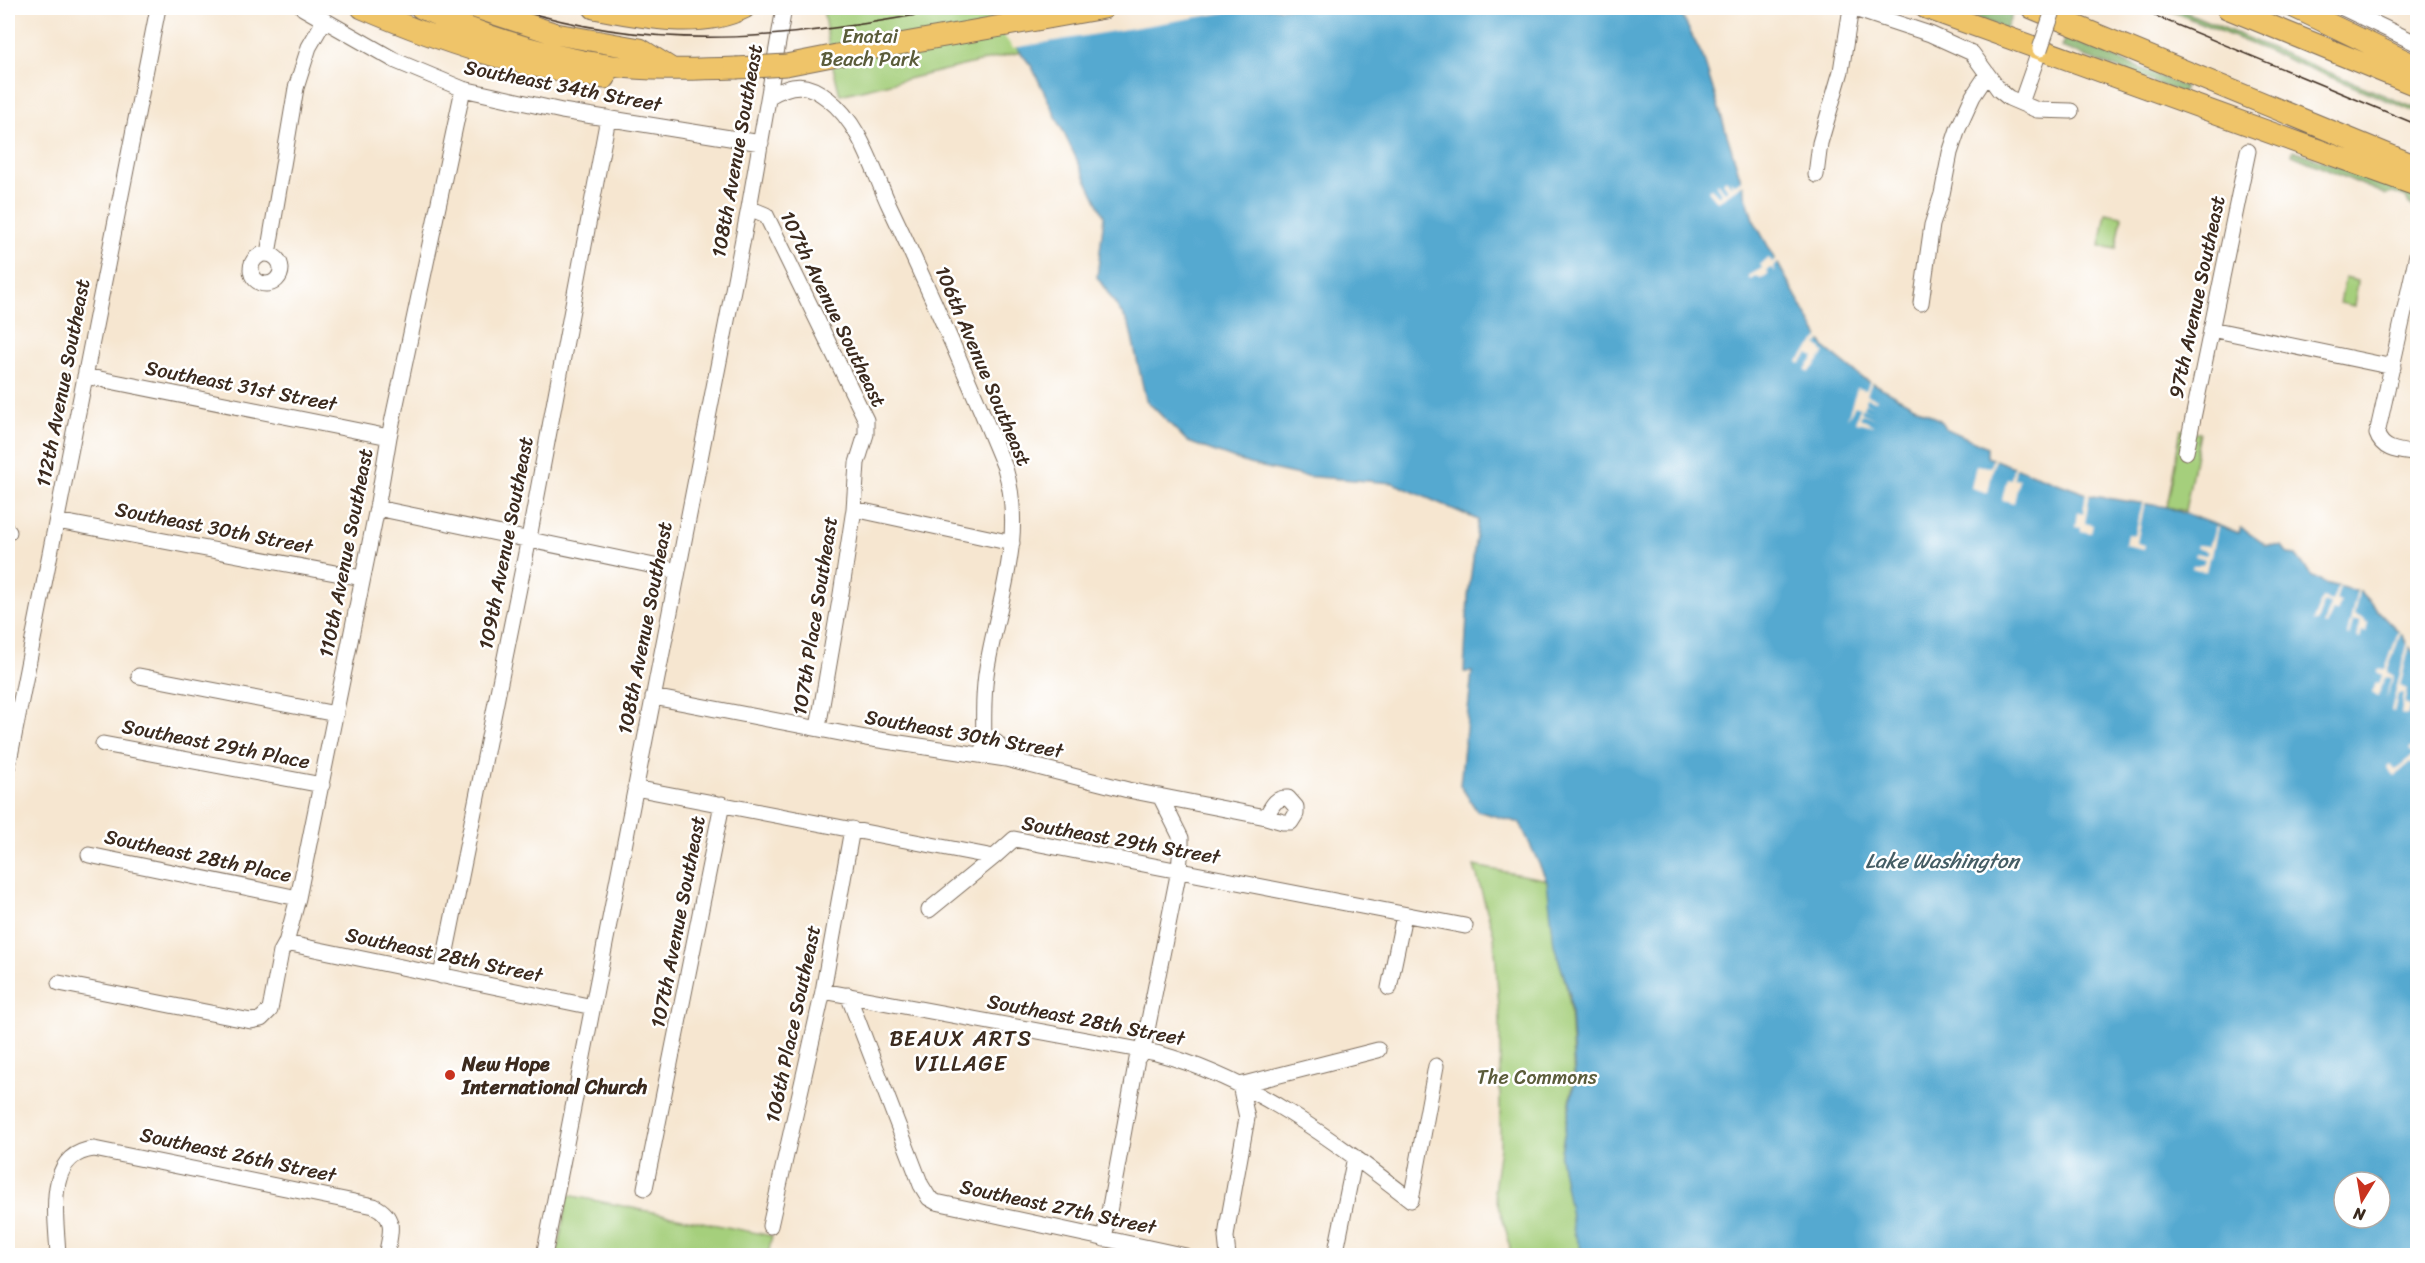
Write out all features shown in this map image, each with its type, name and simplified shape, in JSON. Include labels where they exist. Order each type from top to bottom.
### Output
[{"type":"highway","points":[[362,8],[488,56],[559,72],[611,79],[673,69]]},
{"type":"highway","points":[[421,8],[489,34],[570,58],[613,66],[673,69],[786,64],[1104,8]]},
{"type":"highway","points":[[477,8],[556,34],[640,50],[673,69]]},
{"type":"highway","points":[[594,8],[684,19],[700,19],[739,10]]},
{"type":"highway","points":[[1926,8],[2418,186]]},
{"type":"highway","points":[[2032,8],[2418,167]]},
{"type":"highway","points":[[2227,8],[2418,86]]},
{"type":"highway","points":[[2296,8],[2418,67]]},
{"type":"street","name":"112th Avenue Southeast","points":[[8,766],[158,8]]},
{"type":"street","name":"Southeast 34th Street","points":[[303,8],[396,61],[463,89],[562,111],[760,143]]},
{"type":"street","name":"108th Avenue Southeast","points":[[544,1256],[770,96],[784,8]]},
{"type":"street","points":[[1816,175],[1820,143],[1841,71],[1851,8],[1930,34],[1972,53],[1999,90],[2009,98],[2037,110],[2071,111]]},
{"type":"street","points":[[2021,103],[2054,8]]},
{"type":"street","points":[[2343,8],[2418,44]]},
{"type":"street","points":[[268,254],[296,88],[309,47],[324,21]]},
{"type":"street","points":[[1921,303],[1932,225],[1942,194],[1950,153],[1973,96],[1987,75]]},
{"type":"street","name":"106th Avenue Southeast","points":[[770,96],[785,87],[801,86],[815,91],[840,109],[856,132],[1005,468],[1014,510],[1012,543],[983,696],[984,756]]},
{"type":"street","name":"110th Avenue Southeast","points":[[59,983],[251,1021],[261,1019],[270,1010],[281,951],[286,943],[298,898],[322,785],[389,437],[463,89]]},
{"type":"street","name":"109th Avenue Southeast","points":[[441,976],[529,538],[608,118]]},
{"type":"street","name":"97th Avenue Southeast","points":[[2186,452],[2248,151]]},
{"type":"street","name":"107th Avenue Southeast","points":[[748,208],[766,215],[866,420],[866,434],[857,463],[854,509]]},
{"type":"street","points":[[2416,259],[2378,434],[2380,442],[2388,448],[2418,454]]},
{"type":"street","points":[[2211,329],[2393,367]]},
{"type":"street","name":"Southeast 31st Street","points":[[85,376],[389,437]]},
{"type":"street","points":[[377,508],[678,571]]},
{"type":"street","points":[[854,509],[1012,543]]},
{"type":"street","name":"107th Place Southeast","points":[[818,728],[854,509]]},
{"type":"street","name":"Southeast 30th Street","points":[[57,520],[362,578]]},
{"type":"street","points":[[139,676],[336,714]]},
{"type":"street","name":"Southeast 30th Street","points":[[653,697],[818,728],[1006,759],[1160,796],[1266,817]]},
{"type":"street","points":[[984,734],[997,743],[1006,759]]},
{"type":"street","name":"Southeast 29th Place","points":[[103,744],[322,785]]},
{"type":"street","points":[[635,788],[994,857]]},
{"type":"street","points":[[1104,1239],[1137,1059],[1143,1050],[1179,870],[1180,837],[1160,796]]},
{"type":"street","name":"107th Avenue Southeast","points":[[645,1188],[722,804]]},
{"type":"street","name":"106th Place Southeast","points":[[770,1226],[824,991],[852,829]]},
{"type":"street","name":"Southeast 29th Street","points":[[994,857],[1014,839],[1465,926]]},
{"type":"street","name":"Southeast 28th Place","points":[[89,855],[298,898]]},
{"type":"street","points":[[929,910],[994,857]]},
{"type":"street","points":[[1389,988],[1404,915]]},
{"type":"street","name":"Southeast 28th Street","points":[[286,943],[593,1007]]},
{"type":"street","name":"Southeast 28th Street","points":[[824,991],[1143,1050],[1198,1064],[1271,1102],[1355,1157],[1411,1200],[1436,1066]]},
{"type":"street","name":"Southeast 27th Street","points":[[848,995],[924,1192],[936,1202],[1186,1256]]},
{"type":"street","points":[[1228,1256],[1228,1223],[1247,1118],[1246,1103],[1240,1085],[1378,1050]]},
{"type":"street","name":"Southeast 26th Street","points":[[58,1256],[56,1198],[58,1177],[68,1161],[77,1153],[85,1149],[105,1149],[374,1206],[388,1215],[391,1230],[386,1256]]},
{"type":"street","points":[[1335,1256],[1355,1157]]},
{"type":"green space","name":"Enatai Beach Park","points":[[823,8],[986,8],[1021,52],[840,95],[830,55]]},
{"type":"green space","points":[[1949,8],[1992,8],[2012,15],[2006,29]]},
{"type":"green space","points":[[2164,8],[2176,8],[2417,109],[2417,113]]},
{"type":"green space","points":[[2260,8],[2286,8],[2351,46]]},
{"type":"green space","points":[[2065,37],[2185,87],[2182,93],[2061,47]]},
{"type":"green space","points":[[2293,150],[2417,195],[2417,209],[2409,205],[2406,198],[2393,193],[2386,195],[2292,155]]},
{"type":"green space","points":[[2106,213],[2122,216],[2116,249],[2100,246]]},
{"type":"green space","points":[[2345,278],[2358,281],[2354,306],[2340,303]]},
{"type":"green space","points":[[2181,429],[2200,433],[2185,511],[2167,507]]},
{"type":"green space","name":"The Commons","points":[[1474,866],[1548,880],[1555,946],[1569,995],[1574,1079],[1560,1157],[1584,1255],[1511,1255],[1494,1191],[1500,1147],[1500,1021],[1494,935]]},
{"type":"green space","points":[[568,1195],[772,1236],[768,1255],[557,1255]]},
{"type":"water","name":"Lake Washington","points":[[986,8],[1676,8],[1703,57],[1753,219],[1825,348],[1861,377],[1940,420],[1945,428],[1987,447],[1987,457],[2092,496],[2167,507],[2239,533],[2241,528],[2266,545],[2282,546],[2288,554],[2296,555],[2311,575],[2325,583],[2360,592],[2401,634],[2417,658],[2417,1255],[1584,1255],[1574,1233],[1560,1157],[1575,1079],[1570,995],[1554,945],[1547,881],[1520,823],[1477,811],[1460,785],[1472,672],[1464,672],[1468,597],[1478,520],[1393,483],[1303,476],[1249,464],[1188,442],[1146,400],[1129,324],[1097,277],[1104,216],[1032,67]]},
{"type":"pier","points":[[1253,8],[1013,48],[984,9]]},
{"type":"pier","points":[[1726,179],[1732,187],[1730,179],[1734,185],[1743,179],[1745,183],[1717,202],[1708,190],[1711,188],[1719,196],[1721,193],[1716,185],[1717,183],[1725,192],[1728,189],[1723,182]]},
{"type":"pier","points":[[1769,258],[1772,262],[1778,258],[1780,262],[1773,267],[1776,273],[1771,268],[1767,270],[1769,274],[1760,279],[1757,276],[1750,280],[1748,276],[1762,268],[1760,264]]},
{"type":"pier","points":[[1821,335],[1823,337],[1817,345],[1825,353],[1809,373],[1805,370],[1814,357],[1808,354],[1800,364],[1797,362]]},
{"type":"pier","points":[[1870,381],[1872,382],[1867,395],[1877,399],[1876,401],[1866,398],[1865,402],[1874,407],[1865,403],[1863,407],[1872,412],[1863,408],[1861,412],[1876,419],[1862,414],[1860,418],[1875,426],[1855,422],[1860,408],[1855,406],[1847,419],[1857,388],[1866,390]]},
{"type":"pier","points":[[1993,458],[1995,459],[1988,493],[1971,488],[1976,465],[1990,467]]},
{"type":"pier","points":[[2014,463],[2016,464],[2014,479],[2019,480],[2014,503],[2002,500],[2007,478],[2011,479]]},
{"type":"pier","points":[[2086,492],[2090,493],[2085,523],[2093,525],[2091,533],[2075,527],[2077,512],[2083,513]]},
{"type":"pier","points":[[2143,500],[2145,501],[2137,543],[2145,545],[2144,549],[2125,545],[2127,534],[2135,535]]},
{"type":"pier","points":[[2216,526],[2218,526],[2212,556],[2209,558],[2206,572],[2192,568],[2193,565],[2203,565],[2205,559],[2195,556],[2195,553],[2206,555],[2208,552],[2196,548],[2197,545],[2209,546]]},
{"type":"pier","points":[[2338,586],[2340,587],[2336,600],[2341,602],[2337,612],[2333,610],[2327,626],[2324,625],[2331,605],[2324,602],[2317,622],[2313,621],[2322,598],[2332,601]]},
{"type":"pier","points":[[2357,590],[2359,591],[2354,615],[2368,622],[2366,632],[2362,631],[2360,639],[2357,638],[2360,621],[2353,621],[2349,636],[2347,635]]},
{"type":"pier","points":[[2399,630],[2401,633],[2387,672],[2394,676],[2385,700],[2391,678],[2385,677],[2378,697],[2372,693],[2382,676],[2377,673],[2379,669],[2385,670]]},
{"type":"pier","points":[[2408,641],[2410,644],[2400,686],[2408,689],[2405,704],[2410,706],[2407,716],[2401,714],[2404,694],[2398,694],[2394,712],[2391,711]]},
{"type":"pier","points":[[2417,739],[2417,767],[2411,762],[2395,776],[2387,767],[2390,765],[2396,769],[2413,755],[2409,750],[2416,744],[2414,741]]},
{"type":"tram line","points":[[514,8],[571,23],[627,33],[681,37],[735,37],[789,33],[843,27],[956,8]]},
{"type":"tram line","points":[[2136,8],[2418,125]]},
{"type":"place","name":"New Hope International Church","points":[[450,1075]]},
{"type":"district","name":"BEAUX ARTS VILLAGE","points":[[961,1050]]}]
